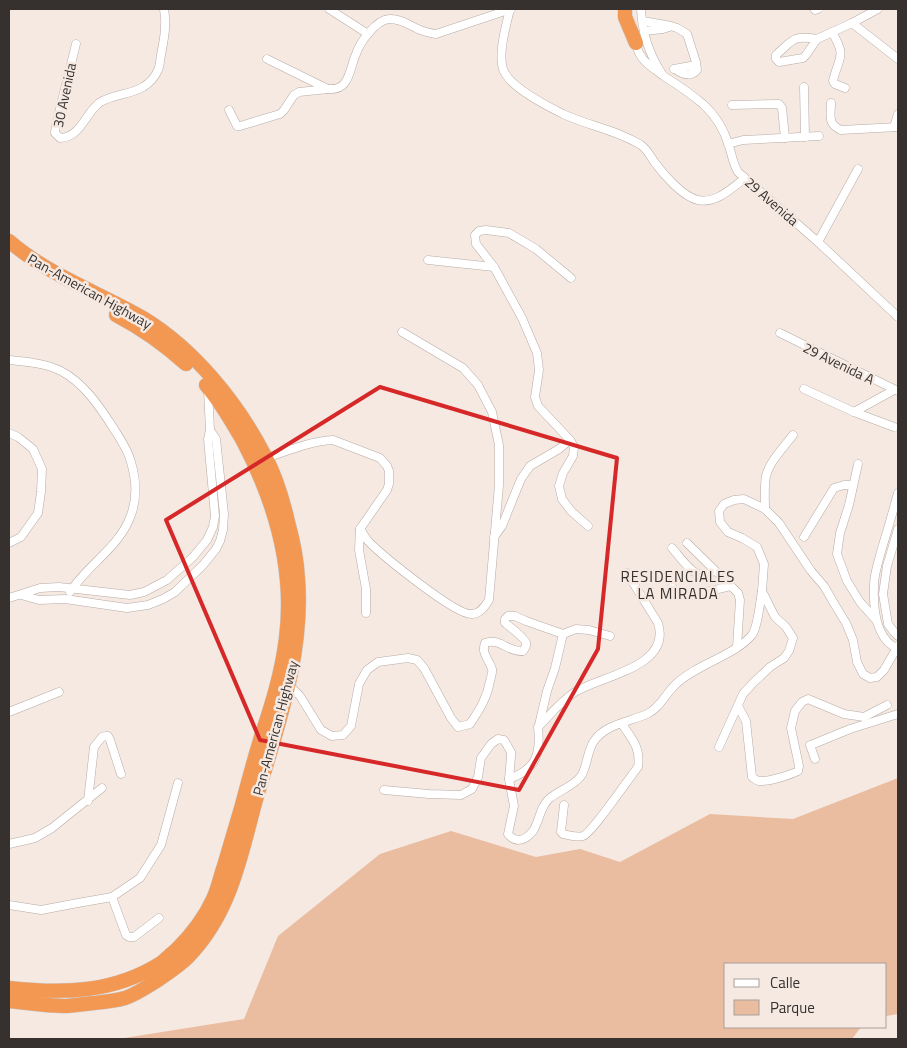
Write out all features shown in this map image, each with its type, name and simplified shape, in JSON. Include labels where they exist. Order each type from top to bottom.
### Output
[{"type":"highway","points":[[625,9],[625,17],[636,43]]},
{"type":"highway","points":[[632,9],[636,43]]},
{"type":"highway","name":"Pan-American Highway","points":[[9,242],[26,256],[56,274],[142,318],[165,333],[198,363],[217,384],[243,420],[266,458],[283,501],[297,566],[299,594],[295,656],[289,685],[238,867],[226,902],[213,926],[187,958],[166,975],[127,997],[68,1006],[9,1001]]},
{"type":"highway","name":"Pan-American Highway","points":[[9,254],[26,266],[135,325],[176,355],[208,388],[235,427],[260,475],[276,518],[285,558],[288,585],[286,638],[278,685],[214,897],[201,921],[184,942],[162,962],[137,976],[113,984],[83,990],[25,990],[9,988]]},
{"type":"highway","points":[[235,427],[245,438],[256,457],[266,458]]},
{"type":"street","name":"30 Avenida","points":[[76,44],[56,125],[55,133],[60,138],[66,138],[81,127],[100,102],[142,88],[152,80],[158,69],[166,30],[164,9]]},
{"type":"street","points":[[330,9],[368,34]]},
{"type":"street","points":[[229,110],[237,126],[240,126],[280,114],[294,95],[299,92],[338,88],[348,78],[358,48],[377,23],[382,20],[391,18],[428,33],[436,34],[511,9]]},
{"type":"street","points":[[511,9],[505,30],[501,59],[504,71],[512,82],[524,92],[564,114],[612,131],[641,145],[680,190],[697,200],[718,198],[744,178]]},
{"type":"street","name":"29 Avenida","points":[[641,9],[647,44],[664,75]]},
{"type":"street","points":[[817,40],[804,37],[795,38],[776,55],[776,59],[779,62],[803,58],[817,40],[878,9]]},
{"type":"street","points":[[642,21],[671,26],[687,34],[696,70],[688,75],[675,69],[664,75]]},
{"type":"street","points":[[852,23],[898,59]]},
{"type":"street","points":[[644,30],[663,29],[671,26]]},
{"type":"street","points":[[832,32],[842,53],[833,81],[835,84],[845,88]]},
{"type":"street","name":"29 Avenida","points":[[636,43],[640,55],[652,68],[664,75],[711,112],[722,126],[735,167],[744,178],[818,242],[898,317]]},
{"type":"street","points":[[267,59],[328,89]]},
{"type":"street","points":[[804,87],[805,137]]},
{"type":"street","points":[[832,103],[830,121],[834,127],[840,130],[896,127],[898,114]]},
{"type":"street","points":[[732,105],[779,104],[782,108],[784,138]]},
{"type":"street","points":[[728,144],[743,140],[819,136]]},
{"type":"street","points":[[818,242],[858,169]]},
{"type":"street","points":[[571,278],[536,249],[509,233],[486,230],[479,231],[475,235],[476,244],[494,267],[522,318],[537,353],[539,370],[535,397],[538,406],[570,440],[574,447],[573,456],[563,473],[559,486],[562,499],[571,511],[588,526]]},
{"type":"street","points":[[428,260],[494,267]]},
{"type":"street","points":[[360,529],[367,540],[446,603],[463,612],[472,614],[482,610],[489,600],[499,485],[499,446],[492,412],[478,385],[463,368],[402,332]]},
{"type":"street","name":"29 Avenida A","points":[[780,333],[896,390]]},
{"type":"street","points":[[9,360],[37,363],[61,371],[70,377],[93,399],[102,411],[124,445],[131,462],[135,490],[131,514],[126,526],[119,539],[78,580],[65,599]]},
{"type":"street","points":[[21,595],[39,600],[65,599],[127,608],[148,605],[176,592],[203,565],[216,549],[220,540],[224,514],[218,503],[208,439],[210,430],[208,388]]},
{"type":"street","points":[[804,389],[854,412],[894,427]]},
{"type":"street","points":[[854,412],[896,390]]},
{"type":"street","points":[[9,433],[18,437],[33,449],[42,469],[38,513],[21,537],[9,544]]},
{"type":"street","points":[[765,509],[767,474],[775,459],[793,435]]},
{"type":"street","points":[[266,458],[304,445],[333,440],[380,458],[388,466],[390,471],[387,490],[360,529],[359,550],[366,589],[366,613]]},
{"type":"street","points":[[494,537],[502,526],[521,479],[530,466],[559,449],[570,440]]},
{"type":"street","points":[[858,464],[849,505],[840,533],[837,554],[847,581],[860,602],[876,620]]},
{"type":"street","points":[[804,537],[834,488],[853,485]]},
{"type":"street","points":[[384,790],[461,795],[472,789],[478,777],[481,758],[491,744],[498,739],[504,740],[511,752],[509,779],[514,806],[508,834],[517,841],[525,838],[532,831],[542,808],[549,799],[576,782],[582,775],[594,741],[607,728],[649,713],[663,700],[675,684],[695,670],[737,647],[752,634],[757,624],[764,564],[757,547],[728,532],[720,522],[719,511],[724,504],[734,500],[744,500],[765,509],[779,523],[836,605],[850,632],[857,662],[863,674],[870,678],[877,677],[884,670],[898,648],[887,642],[879,629],[876,620],[874,584],[898,492]]},
{"type":"street","points":[[9,598],[40,588],[59,587],[130,595],[144,592],[167,580],[193,557],[207,540],[214,527],[218,503]]},
{"type":"street","points":[[214,527],[223,530]]},
{"type":"street","points":[[898,529],[887,566],[883,594],[888,624],[898,636]]},
{"type":"street","points":[[687,544],[738,593],[740,600],[737,647]]},
{"type":"street","points":[[672,548],[694,573],[705,575],[713,570]]},
{"type":"street","points":[[193,557],[203,565]]},
{"type":"street","points":[[538,727],[563,701],[576,692],[622,673],[641,662],[659,644],[661,632],[658,623],[627,573]]},
{"type":"street","points":[[672,587],[678,594],[686,595],[731,586]]},
{"type":"street","points":[[719,747],[743,694],[770,667],[784,658],[790,651],[793,638],[786,627],[775,617],[762,591]]},
{"type":"street","points":[[112,606],[113,593]]},
{"type":"street","points":[[289,685],[300,696],[321,730],[332,736],[343,735],[351,726],[360,684],[367,670],[378,662],[408,658],[417,660],[424,668],[451,718],[458,727],[470,724],[488,694],[492,670],[484,652],[483,647],[485,643],[490,640],[518,652],[523,651],[526,647],[524,639],[505,623],[505,619],[508,616],[515,616],[563,634],[576,629],[589,630],[610,636]]},
{"type":"street","points":[[509,779],[520,775],[530,767],[537,757],[540,742],[538,727],[547,691],[556,668],[563,634]]},
{"type":"street","points":[[889,662],[898,666]]},
{"type":"street","points":[[9,712],[59,692]]},
{"type":"street","points":[[738,706],[746,721],[752,777],[761,781],[788,776],[798,771],[799,766],[791,728],[795,711],[802,702],[808,699],[844,714],[864,717],[887,705]]},
{"type":"street","points":[[815,759],[811,744],[898,714]]},
{"type":"street","points":[[564,805],[563,834],[580,837],[585,835],[638,767],[638,747],[622,724]]},
{"type":"street","points":[[88,801],[94,747],[102,737],[108,736],[121,774]]},
{"type":"street","points":[[9,905],[40,910],[78,902],[112,898],[140,878],[161,845],[178,783]]},
{"type":"street","points":[[9,844],[35,838],[52,828],[102,788]]},
{"type":"street","points":[[112,898],[126,935],[129,937],[134,937],[159,918]]},
{"type":"highlighted area","points":[[380,387],[617,458],[598,649],[519,790],[260,740],[166,520]]},
{"type":"green space","points":[[898,778],[898,1014],[887,1016],[887,963],[724,963],[724,1028],[860,1028],[852,1039],[118,1039],[244,1019],[278,936],[380,854],[451,831],[536,857],[580,849],[620,862],[710,814],[793,819]]},
{"type":"district","name":"RESIDENCIALES LA MIRADA","points":[[678,584]]}]
